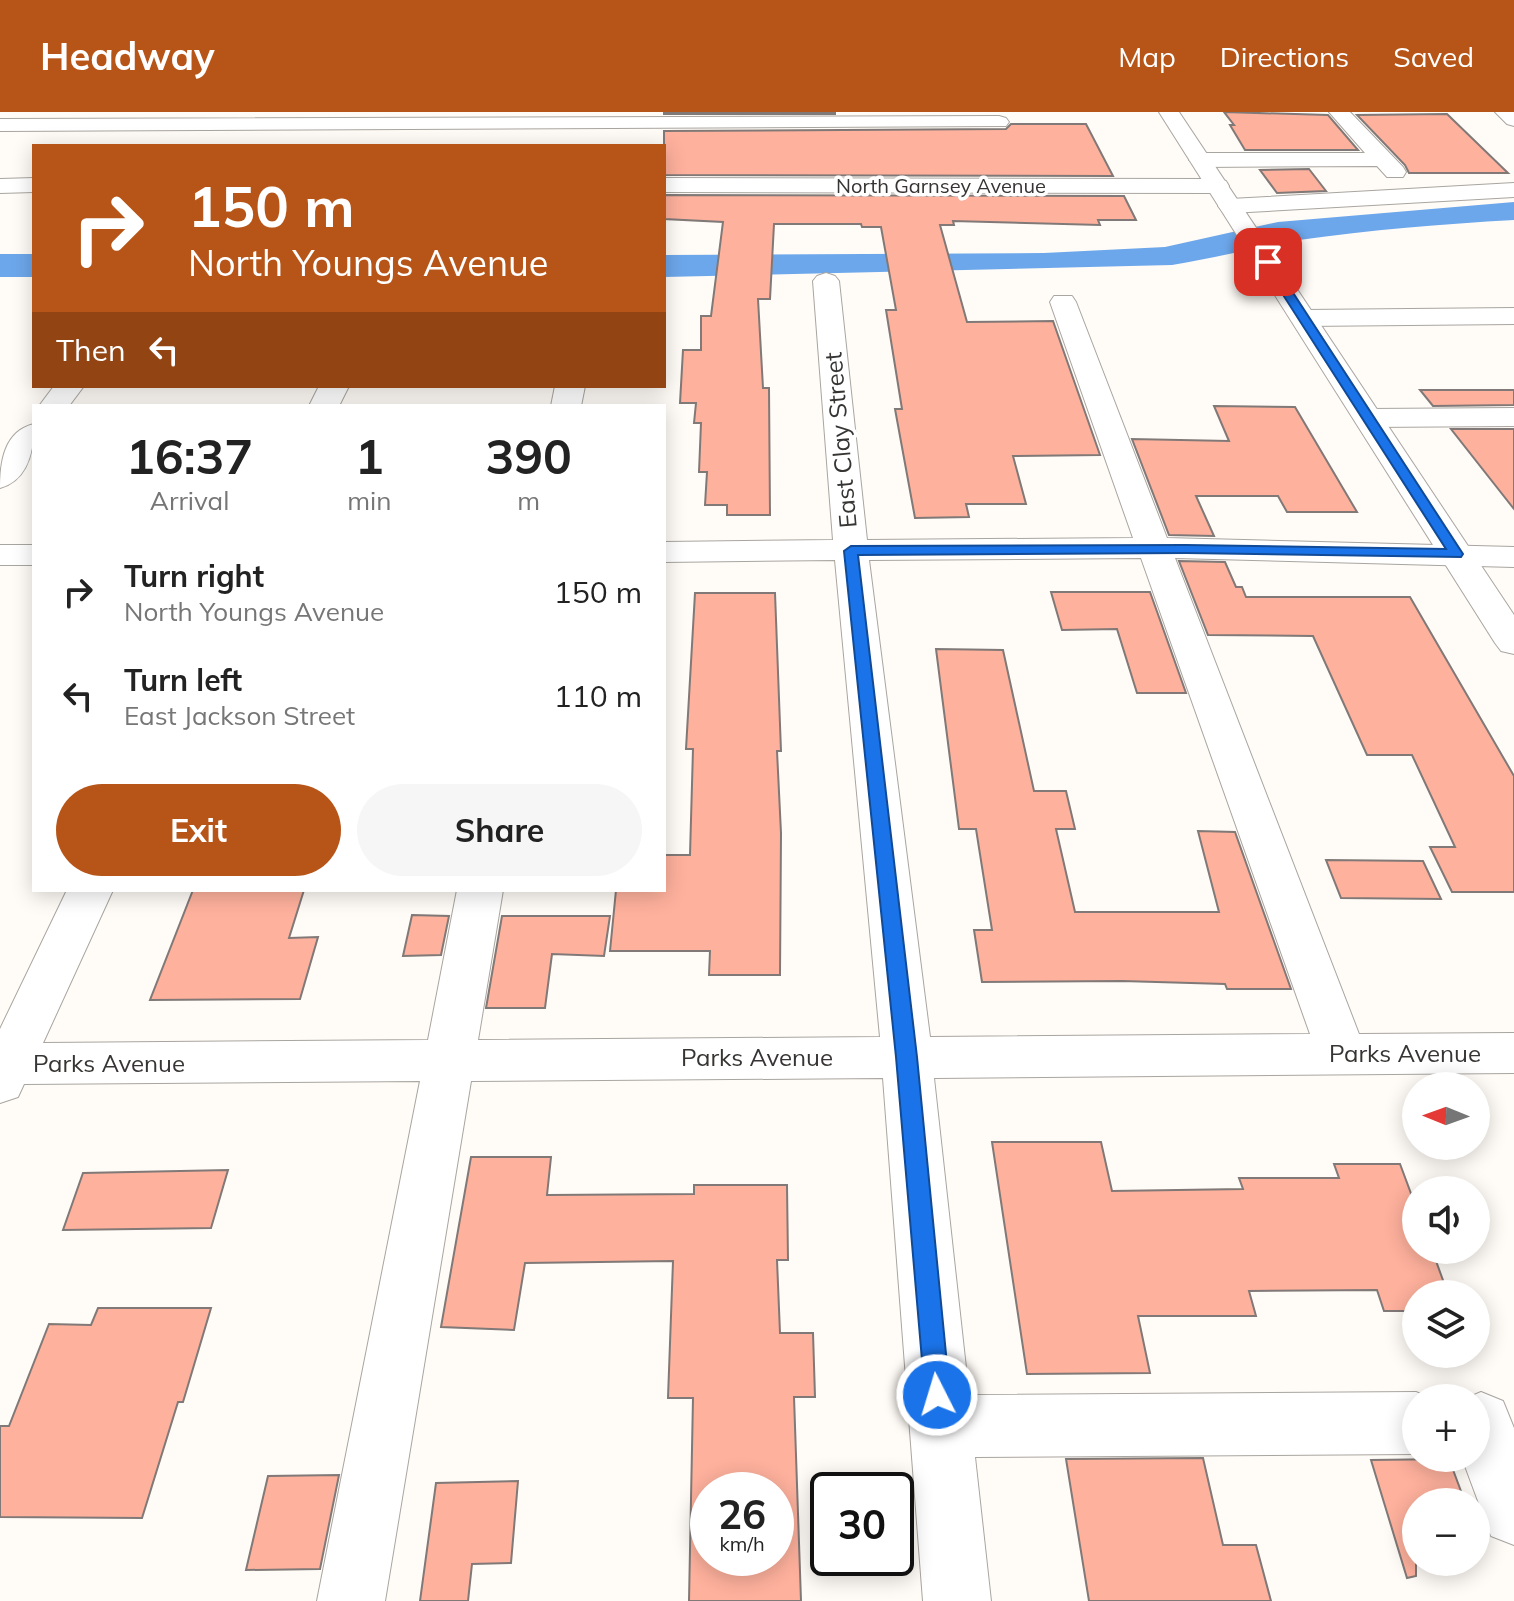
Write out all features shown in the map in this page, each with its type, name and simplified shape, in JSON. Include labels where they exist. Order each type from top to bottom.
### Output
[{"type":"street","points":[[1169,112],[1514,643]]},
{"type":"street","points":[[1339,112],[1417,196]]},
{"type":"street","points":[[1505,112],[1514,120]]},
{"type":"street","points":[[0,125],[463,118],[997,117],[1024,186]]},
{"type":"street","points":[[451,144],[463,118]]},
{"type":"street","points":[[1200,160],[1383,159]]},
{"type":"street","points":[[0,186],[32,185]]},
{"type":"street","name":"North Garnsey Avenue","points":[[666,185],[1024,186],[1229,203],[1514,190]]},
{"type":"street","name":"East Clay Street","points":[[826,281],[851,551],[907,1057],[957,1601]]},
{"type":"street","points":[[1063,302],[1342,1054]]},
{"type":"street","points":[[1305,318],[1514,316]]},
{"type":"street","points":[[1369,418],[1514,417]]},
{"type":"street","points":[[0,478],[32,436]]},
{"type":"street","points":[[666,552],[1400,550],[1514,557]]},
{"type":"street","points":[[0,555],[32,555]]},
{"type":"street","points":[[3,1070],[89,892]]},
{"type":"street","points":[[351,1601],[480,892]]},
{"type":"street","name":"Parks Avenue","points":[[3,1070],[450,1061],[1514,1053]]},
{"type":"street","points":[[940,1426],[1402,1423]]},
{"type":"street","points":[[1490,1423],[1514,1513]]},
{"type":"water","points":[[1514,202],[1514,220],[1326,236],[1172,265],[666,277],[666,255],[1044,253],[1165,247],[1278,222]]},
{"type":"water","points":[[0,254],[32,254],[32,277],[0,277]]},
{"type":"building","points":[[835,112],[835,114],[664,114]]},
{"type":"building","points":[[1224,112],[1328,115],[1358,150],[1245,150],[1230,125],[1234,125]]},
{"type":"building","points":[[1447,114],[1508,173],[1409,173],[1357,115]]},
{"type":"building","points":[[1011,124],[1086,124],[1113,176],[666,175],[664,131],[1006,129]]},
{"type":"building","points":[[1309,169],[1326,191],[1277,193],[1260,170]]},
{"type":"building","points":[[666,195],[1124,196],[1136,220],[1098,220],[1100,225],[953,221],[954,225],[940,225],[967,322],[1053,321],[1100,455],[1013,456],[1026,504],[966,504],[969,517],[915,518],[895,409],[902,409],[886,310],[896,310],[881,227],[862,227],[861,224],[774,224],[770,299],[758,299],[763,388],[769,388],[770,515],[727,515],[727,505],[705,505],[707,472],[699,472],[701,423],[694,423],[696,403],[680,403],[683,350],[701,350],[701,316],[711,316],[723,222],[666,219]]},
{"type":"building","points":[[1420,390],[1514,390],[1514,405],[1433,406]]},
{"type":"building","points":[[1214,406],[1295,407],[1357,512],[1287,512],[1278,496],[1196,496],[1214,536],[1169,535],[1132,439],[1229,441]]},
{"type":"building","points":[[1451,429],[1514,429],[1514,509]]},
{"type":"building","points":[[1179,561],[1225,562],[1236,587],[1242,587],[1246,597],[1410,597],[1514,776],[1514,892],[1452,892],[1430,847],[1455,847],[1412,755],[1367,755],[1313,636],[1208,635]]},
{"type":"building","points":[[1051,592],[1150,592],[1186,693],[1137,693],[1117,629],[1062,630]]},
{"type":"building","points":[[695,593],[775,593],[781,751],[777,751],[781,833],[780,975],[709,975],[710,951],[610,951],[616,892],[666,892],[666,855],[690,855],[693,749],[686,749]]},
{"type":"building","points":[[936,649],[1003,650],[1034,791],[1066,791],[1075,829],[1056,829],[1075,912],[1219,912],[1198,831],[1235,832],[1291,989],[1227,989],[1225,984],[1122,981],[982,982],[974,930],[992,930],[976,829],[959,829]]},
{"type":"building","points":[[1326,860],[1423,861],[1441,899],[1341,898]]},
{"type":"building","points":[[192,892],[303,892],[289,938],[318,937],[300,999],[150,1000]]},
{"type":"building","points":[[412,915],[449,916],[441,955],[403,956]]},
{"type":"building","points":[[502,916],[610,916],[604,956],[552,954],[545,1008],[486,1008]]},
{"type":"building","points":[[992,1142],[1101,1142],[1112,1191],[1243,1189],[1239,1178],[1339,1178],[1334,1164],[1400,1164],[1404,1176],[1402,1176],[1402,1264],[1437,1264],[1443,1280],[1402,1280],[1402,1311],[1384,1311],[1377,1290],[1249,1291],[1256,1316],[1138,1316],[1150,1373],[1027,1374]]},
{"type":"building","points":[[471,1157],[551,1157],[547,1195],[694,1194],[694,1185],[787,1185],[788,1260],[777,1260],[780,1333],[813,1333],[815,1397],[794,1397],[801,1601],[689,1601],[690,1550],[690,1576],[794,1576],[794,1472],[692,1472],[693,1398],[668,1398],[673,1261],[525,1263],[514,1330],[441,1327]]},
{"type":"building","points":[[228,1170],[211,1228],[63,1230],[83,1173]]},
{"type":"building","points":[[98,1308],[211,1308],[183,1402],[178,1402],[142,1518],[0,1517],[0,1426],[9,1426],[49,1324],[91,1325]]},
{"type":"building","points":[[1203,1458],[1223,1545],[1256,1545],[1271,1601],[1089,1601],[1066,1459]]},
{"type":"building","points":[[1371,1460],[1402,1460],[1402,1472],[1454,1472],[1460,1488],[1402,1488],[1402,1562]]},
{"type":"building","points":[[339,1475],[320,1569],[246,1570],[268,1476]]},
{"type":"building","points":[[518,1481],[511,1563],[472,1564],[468,1601],[420,1601],[436,1483]]},
{"type":"route","points":[[937,1395],[907,1057],[851,551],[1400,550],[1456,554],[1268,262]]}]
